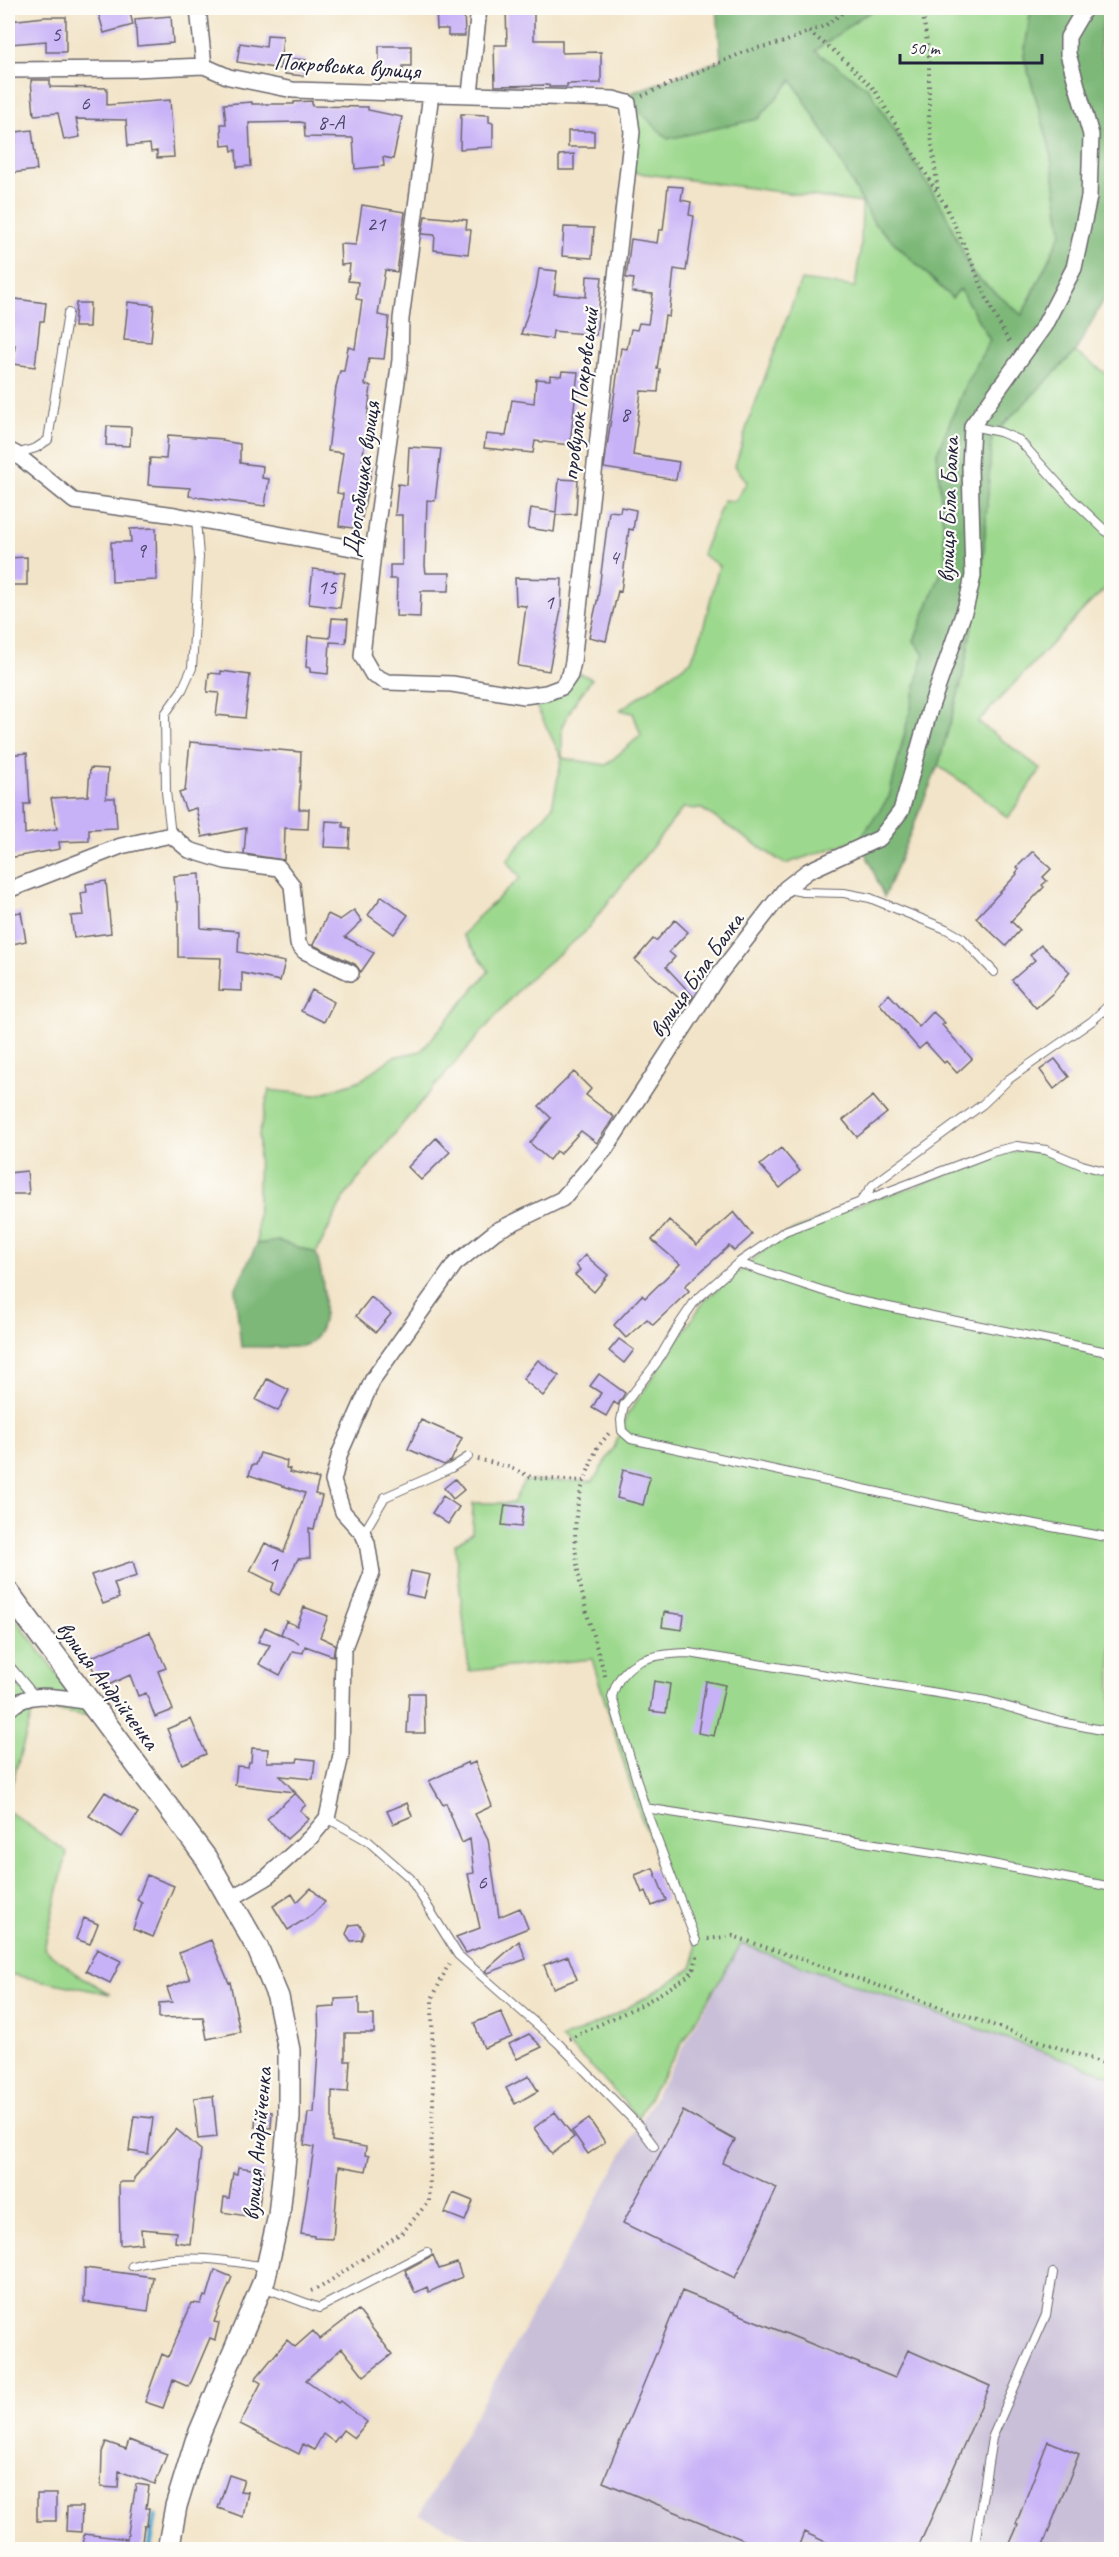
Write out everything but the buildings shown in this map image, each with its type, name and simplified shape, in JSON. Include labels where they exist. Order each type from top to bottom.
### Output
[{"type":"street","points":[[198,8],[204,66]]},
{"type":"street","points":[[470,94],[479,8]]},
{"type":"street","name":"вулиця Біла Балка","points":[[231,1899],[266,1878],[311,1837],[327,1818],[342,1755],[343,1650],[372,1573],[370,1552],[363,1534],[343,1512],[333,1481],[340,1453],[373,1379],[390,1352],[455,1264],[496,1231],[562,1199],[606,1148],[719,974],[786,888],[808,871],[880,838],[902,811],[930,709],[966,606],[973,576],[970,466],[972,426],[1044,326],[1074,268],[1089,197],[1091,135],[1068,54],[1068,37],[1085,8]]},
{"type":"street","name":"Покровська вулиця","points":[[8,70],[204,66],[229,76],[293,90],[613,99],[628,103]]},
{"type":"street","name":"Дрогобицька вулиця","points":[[431,94],[401,320],[400,360],[373,552],[362,656],[373,675],[387,682],[452,684],[524,696],[546,693],[562,687]]},
{"type":"street","name":"провулок Покровський","points":[[562,687],[570,675],[573,662],[632,132],[628,103]]},
{"type":"street","points":[[12,452],[74,501],[196,519],[373,552]]},
{"type":"street","points":[[8,890],[121,846],[171,835],[189,850],[216,859],[279,868],[292,885],[298,944],[304,951],[351,973]]},
{"type":"street","name":"вулиця Андрійченка","points":[[8,1592],[206,1858],[258,1949],[278,1997],[289,2050],[289,2118],[279,2216],[265,2277],[196,2441],[176,2506],[168,2550]]},
{"type":"street","points":[[10,1706],[34,1695],[89,1702]]},
{"type":"lane","points":[[12,452],[36,448],[48,440],[69,313]]},
{"type":"lane","points":[[972,426],[1000,432],[1019,440],[1071,498],[1112,537]]},
{"type":"lane","points":[[171,835],[166,792],[165,714],[182,690],[192,668],[199,557],[196,519]]},
{"type":"lane","points":[[786,888],[803,892],[844,893],[870,898],[946,929],[962,938],[994,972]]},
{"type":"lane","points":[[860,1202],[873,1185],[983,1104],[1009,1079],[1092,1021],[1112,1002]]},
{"type":"lane","points":[[1112,1173],[1082,1165],[1046,1150],[1017,1146],[992,1152],[785,1231],[738,1263],[695,1301],[657,1362],[624,1406],[621,1420],[622,1431],[631,1439],[970,1512],[1112,1538]]},
{"type":"lane","points":[[738,1263],[845,1298],[1112,1353]]},
{"type":"lane","points":[[363,1534],[385,1497],[451,1468],[468,1457]]},
{"type":"lane","points":[[696,1941],[645,1808],[612,1697],[616,1680],[646,1657],[689,1653],[987,1701],[1061,1722],[1112,1732]]},
{"type":"lane","points":[[8,1664],[34,1695]]},
{"type":"lane","points":[[645,1808],[946,1855],[1112,1887]]},
{"type":"lane","points":[[327,1818],[368,1841],[410,1878],[458,1956],[558,2043],[639,2126],[654,2146]]},
{"type":"lane","points":[[132,2266],[170,2259],[226,2260],[265,2277],[293,2298],[319,2308],[427,2252]]},
{"type":"lane","points":[[974,2550],[992,2438],[1046,2315],[1053,2273]]},
{"type":"path","points":[[628,103],[749,50],[784,42],[826,25],[849,8]]},
{"type":"path","points":[[922,8],[929,56],[929,120],[938,194]]},
{"type":"path","points":[[809,32],[838,54],[874,89],[938,194],[969,256],[993,313],[1020,361]]},
{"type":"path","points":[[612,1697],[588,1617],[574,1542],[576,1504],[584,1481],[597,1448],[621,1420]]},
{"type":"path","points":[[468,1457],[509,1467],[533,1478],[584,1481]]},
{"type":"path","points":[[558,2043],[643,2004],[684,1979],[693,1971],[698,1955],[696,1941],[733,1936],[1112,2066]]},
{"type":"path","points":[[293,2298],[321,2287],[403,2232],[429,2201],[433,2104],[432,2000],[450,1961],[458,1956]]},
{"type":"shaded area","points":[[741,1944],[1111,2076],[1111,2549],[492,2549],[419,2515]]},
{"type":"green space","points":[[717,8],[880,8],[861,17],[815,51],[869,89],[946,214],[972,273],[1022,315],[1062,232],[1049,144],[1024,57],[1031,8],[1107,8],[1101,29],[1100,45],[1111,81],[1111,287],[1075,352],[992,436],[982,572],[962,680],[938,766],[884,897],[860,839],[889,797],[924,654],[914,641],[946,560],[937,453],[965,386],[990,340],[960,289],[952,298],[874,223],[827,137],[792,80],[758,119],[668,139],[633,105],[631,93],[721,60]]},
{"type":"green space","points":[[880,8],[1031,8],[1024,57],[1049,144],[1062,232],[1022,316],[972,273],[946,214],[869,89],[814,51],[861,17]]},
{"type":"green space","points":[[792,80],[827,137],[874,223],[952,298],[960,289],[990,340],[965,386],[937,453],[946,560],[914,641],[924,654],[889,797],[860,839],[785,864],[702,809],[683,808],[584,933],[525,982],[405,1121],[345,1196],[316,1253],[279,1241],[257,1244],[259,1135],[269,1090],[316,1095],[361,1080],[393,1057],[421,1051],[489,971],[463,935],[477,918],[520,878],[507,860],[552,807],[562,758],[606,765],[641,735],[633,713],[620,710],[691,661],[702,633],[719,566],[702,554],[724,500],[735,501],[747,482],[735,466],[749,420],[801,280],[855,287],[861,246],[862,203],[632,172],[633,105],[758,119]]},
{"type":"green space","points":[[1075,352],[1111,377],[1111,583],[978,722],[1041,769],[1008,818],[970,787],[938,766],[962,680],[982,572],[992,436]]},
{"type":"green space","points":[[579,673],[592,679],[575,702],[562,726],[562,758],[534,702],[555,700]]},
{"type":"green space","points":[[1019,1150],[1047,1153],[1111,1176],[1111,2076],[741,1944],[638,2117],[594,2069],[561,2039],[612,2016],[692,1968],[695,1946],[639,1812],[592,1659],[469,1671],[455,1544],[472,1533],[473,1503],[513,1503],[524,1481],[593,1481],[614,1448],[627,1415],[705,1300],[771,1244],[787,1233],[868,1201],[917,1186],[993,1156]]},
{"type":"green space","points":[[279,1241],[316,1253],[324,1291],[320,1331],[313,1340],[302,1346],[241,1347],[235,1290],[257,1244]]},
{"type":"green space","points":[[8,1609],[89,1716],[34,1707],[8,1797]]},
{"type":"green space","points":[[8,1811],[67,1852],[44,1949],[80,1976],[110,1994],[8,1974]]},
{"type":"waterway","points":[[149,2550],[155,2516]]}]
